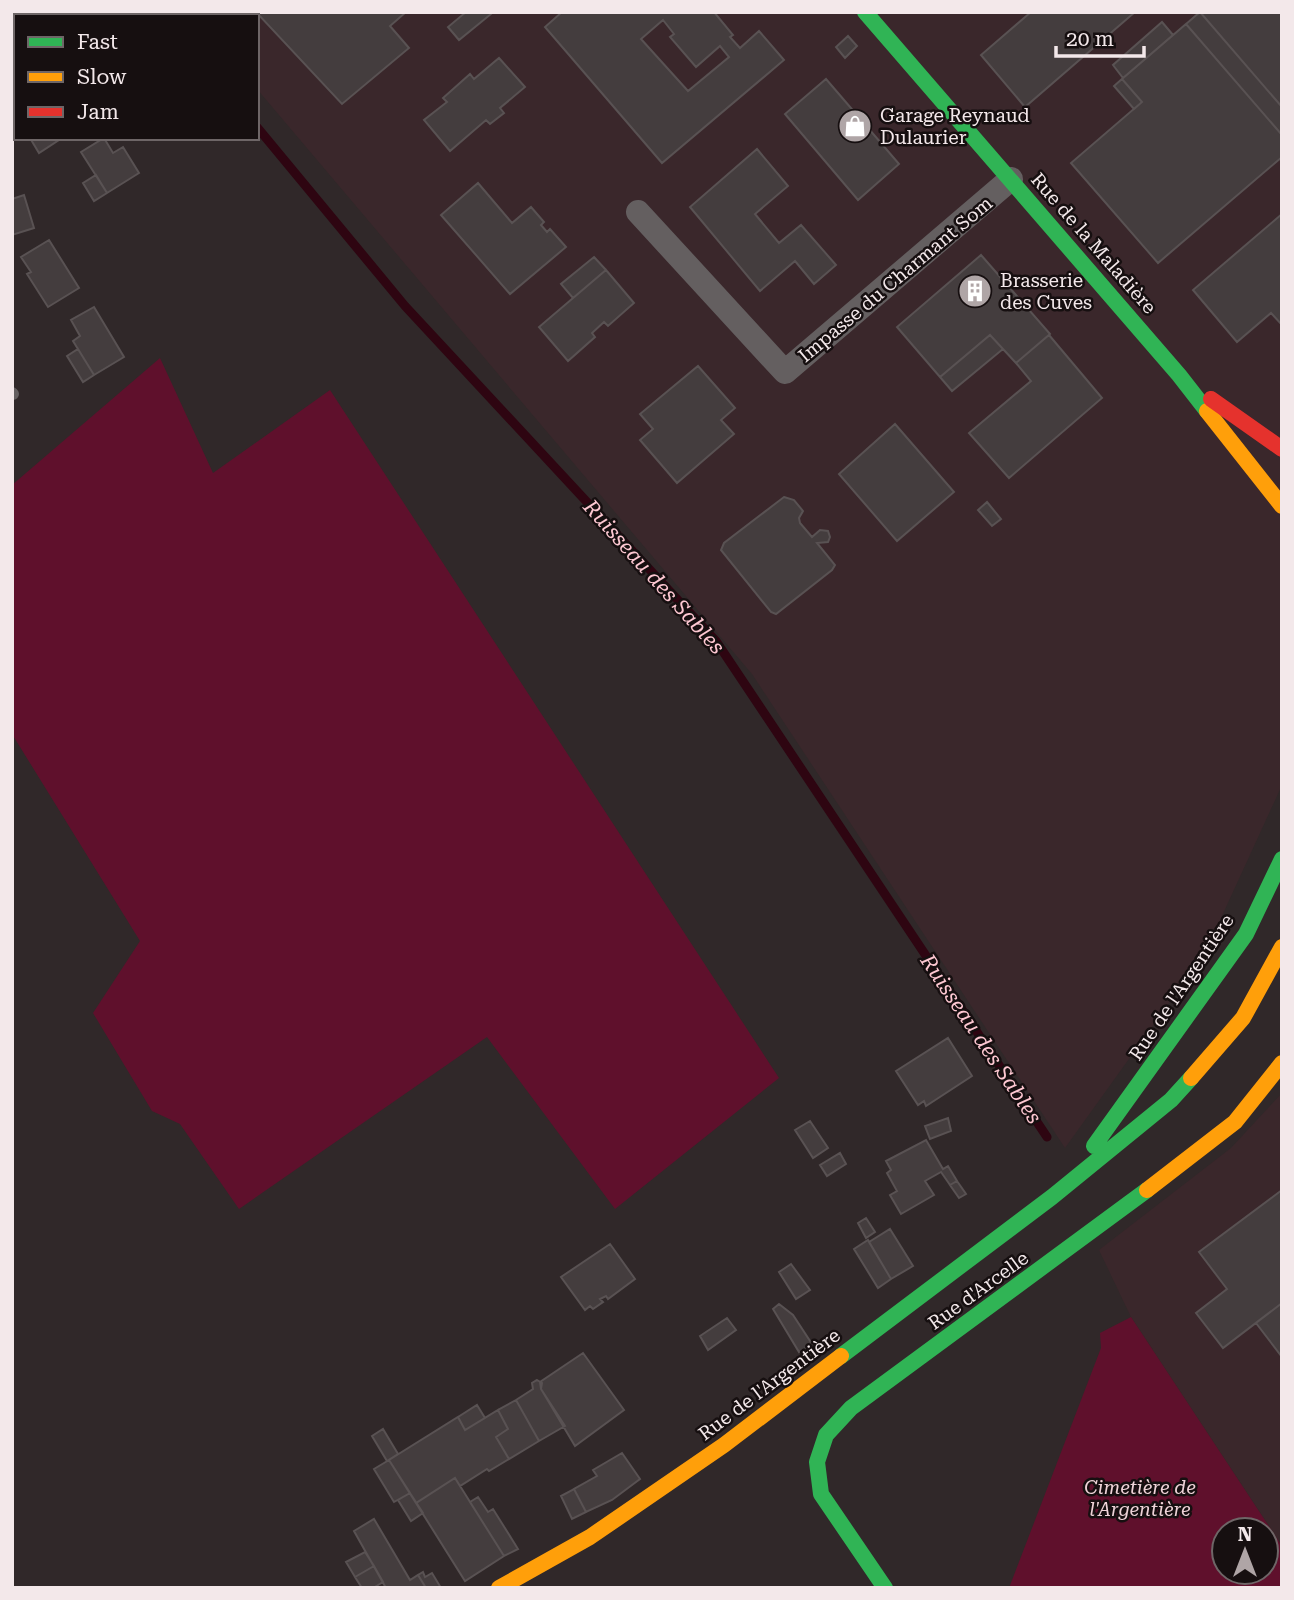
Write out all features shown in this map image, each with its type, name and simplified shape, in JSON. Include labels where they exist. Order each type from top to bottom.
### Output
[{"type":"street","name":"Rue de la Maladière","points":[[865,12],[1265,474],[1282,506]]},
{"type":"street","name":"Impasse du Charmant Som","points":[[638,212],[785,372],[1011,179]]},
{"type":"street","name":"Rue de la Maladière","points":[[1179,375],[1282,449]]},
{"type":"street","name":"Rue de l'Argentière","points":[[1052,1198],[1110,1127],[1246,934],[1282,859]]},
{"type":"street","name":"Rue de l'Argentière","points":[[499,1588],[590,1537],[724,1445],[1052,1198],[1171,1100],[1243,1018],[1282,947]]},
{"type":"street","name":"Rue d'Arcelle","points":[[885,1588],[870,1574],[821,1494],[817,1462],[826,1435],[850,1408],[1068,1250],[1235,1122],[1282,1063]]},
{"type":"shaded area","points":[[192,12],[1282,12],[1282,785],[1205,953],[1065,1148],[752,674],[259,91],[259,14]]},
{"type":"shaded area","points":[[1282,1093],[1282,1546],[1280,1516],[1262,1516],[1131,1317],[1099,1250],[1231,1148]]},
{"type":"green space","points":[[160,358],[213,473],[330,390],[779,1078],[615,1209],[487,1037],[239,1209],[180,1124],[152,1111],[93,1013],[140,941],[12,734],[12,485]]},
{"type":"green space","name":"Cimetière de l'Argentière","points":[[1131,1317],[1262,1516],[1210,1516],[1210,1586],[1280,1586],[1280,1543],[1282,1588],[1009,1588],[1101,1348],[1100,1333]]},
{"type":"building","points":[[256,12],[406,12],[390,26],[409,48],[342,104]]},
{"type":"building","points":[[466,12],[491,14],[459,40],[448,27]]},
{"type":"building","points":[[562,12],[714,12],[740,48],[759,31],[784,60],[662,163],[545,27]],"holes":[[[663,20],[674,34],[670,37],[696,67],[720,46],[729,57],[688,91],[641,39]]]},
{"type":"building","points":[[1031,12],[1135,12],[1025,107],[981,55]]},
{"type":"building","points":[[1200,12],[1282,12],[1282,107]]},
{"type":"building","points":[[1200,12],[1282,107],[1282,135],[1186,24]]},
{"type":"building","points":[[1162,22],[1173,35],[1123,78],[1113,65]]},
{"type":"building","points":[[1186,24],[1282,135],[1282,157],[1158,263],[1071,163],[1142,102],[1122,79]]},
{"type":"building","points":[[848,36],[857,46],[845,58],[836,47]]},
{"type":"building","points":[[499,58],[525,87],[500,108],[504,113],[490,124],[486,120],[450,151],[424,120],[447,102],[443,98],[470,74],[474,79]]},
{"type":"building","points":[[826,79],[899,164],[858,200],[785,114]]},
{"type":"building","points":[[1122,79],[1142,102],[1134,109],[1114,86]]},
{"type":"building","points":[[31,140],[59,140],[39,153]]},
{"type":"building","points":[[105,140],[113,153],[123,147],[139,173],[107,193],[81,152]]},
{"type":"building","points":[[757,149],[788,186],[755,214],[779,243],[801,225],[836,265],[814,284],[795,261],[760,291],[690,207]]},
{"type":"building","points":[[96,175],[107,193],[94,201],[83,183]]},
{"type":"building","points":[[478,183],[512,223],[531,207],[544,222],[541,225],[547,232],[550,229],[566,247],[510,294],[441,215]]},
{"type":"building","points":[[24,195],[34,228],[12,235],[12,199]]},
{"type":"building","points":[[1282,214],[1282,325],[1271,313],[1237,342],[1193,290]]},
{"type":"building","points":[[49,240],[79,288],[48,307],[27,274],[31,272],[21,257]]},
{"type":"building","name":"Brasserie des Cuves","points":[[981,255],[1050,334],[1016,363],[990,335],[940,377],[897,327]]},
{"type":"building","points":[[594,257],[606,270],[573,298],[561,284]]},
{"type":"building","points":[[606,270],[634,303],[608,326],[604,322],[592,333],[595,337],[568,361],[539,327]]},
{"type":"building","points":[[94,307],[124,357],[94,375],[73,341],[80,336],[71,320]]},
{"type":"building","points":[[990,335],[1003,349],[952,391],[940,377]]},
{"type":"building","points":[[1049,335],[1102,398],[1009,478],[969,433],[1031,381],[1016,363]]},
{"type":"building","points":[[78,349],[94,375],[83,382],[67,356]]},
{"type":"building","points":[[698,366],[735,408],[721,420],[734,434],[677,483],[640,440],[653,429],[640,414]]},
{"type":"building","points":[[895,424],[954,492],[897,541],[839,474]]},
{"type":"building","points":[[784,497],[794,500],[803,511],[799,518],[800,523],[812,537],[820,530],[828,531],[828,542],[817,543],[835,565],[776,614],[771,612],[721,550],[724,543]]},
{"type":"building","points":[[987,502],[1001,519],[992,526],[978,510]]},
{"type":"building","points":[[948,1038],[972,1076],[926,1106],[924,1101],[918,1105],[896,1071]]},
{"type":"building","points":[[948,1118],[951,1131],[930,1139],[925,1126]]},
{"type":"building","points":[[810,1121],[828,1148],[813,1158],[795,1130]]},
{"type":"building","points":[[926,1140],[943,1169],[948,1166],[957,1181],[950,1185],[941,1172],[925,1181],[934,1195],[901,1214],[890,1195],[897,1191],[887,1173],[891,1170],[886,1161]]},
{"type":"building","points":[[840,1153],[846,1164],[827,1176],[820,1165]]},
{"type":"building","points":[[957,1181],[966,1194],[959,1198],[950,1185]]},
{"type":"building","points":[[1282,1190],[1282,1303],[1223,1348],[1196,1313],[1227,1289],[1199,1252]]},
{"type":"building","points":[[866,1218],[875,1232],[866,1238],[858,1223]]},
{"type":"building","points":[[890,1229],[913,1266],[891,1279],[869,1242]]},
{"type":"building","points":[[868,1240],[891,1279],[878,1288],[854,1249]]},
{"type":"building","points":[[610,1244],[635,1279],[608,1299],[606,1296],[600,1299],[603,1302],[593,1309],[590,1306],[585,1310],[561,1277]]},
{"type":"building","points":[[791,1264],[810,1290],[796,1299],[779,1272]]},
{"type":"building","points":[[1282,1303],[1282,1357],[1256,1323]]},
{"type":"building","points":[[779,1304],[793,1315],[812,1344],[799,1352],[773,1309]]},
{"type":"building","points":[[727,1318],[736,1330],[708,1350],[700,1336]]},
{"type":"building","points":[[583,1353],[624,1410],[575,1446],[541,1389],[540,1382]]},
{"type":"building","points":[[537,1380],[542,1383],[541,1389],[565,1426],[539,1441],[516,1400],[533,1389],[532,1383]]},
{"type":"building","points":[[516,1400],[539,1441],[509,1459],[496,1437],[508,1429],[498,1410]]},
{"type":"building","points":[[477,1405],[485,1418],[465,1430],[458,1417]]},
{"type":"building","points":[[498,1410],[508,1429],[496,1437],[509,1459],[460,1486],[455,1478],[416,1503],[389,1460],[458,1417],[465,1430]]},
{"type":"building","points":[[383,1429],[398,1454],[387,1461],[372,1436]]},
{"type":"building","points":[[622,1453],[640,1479],[612,1500],[586,1512],[574,1489],[597,1476],[593,1470]]},
{"type":"building","points":[[389,1460],[410,1493],[394,1502],[374,1469]]},
{"type":"building","points":[[455,1478],[504,1556],[465,1581],[416,1503]]},
{"type":"building","points":[[574,1489],[586,1512],[572,1519],[561,1496]]},
{"type":"building","points":[[410,1493],[423,1513],[411,1521],[398,1500]]},
{"type":"building","points":[[478,1497],[488,1512],[493,1509],[518,1549],[504,1556],[470,1502]]},
{"type":"building","points":[[374,1519],[410,1580],[418,1575],[426,1588],[386,1588],[354,1531]]},
{"type":"building","points":[[365,1552],[374,1566],[355,1577],[346,1562]]},
{"type":"building","points":[[374,1566],[383,1582],[373,1588],[362,1588],[355,1577]]},
{"type":"building","points":[[423,1572],[425,1577],[432,1573],[441,1588],[426,1588],[418,1575]]},
{"type":"waterway","name":"Ruisseau des Sables","points":[[259,129],[405,306],[716,641],[1047,1137]]},
{"type":"traffic: fast","points":[[865,12],[1179,375],[1207,411]]},
{"type":"traffic: fast","points":[[1094,1146],[1246,934],[1282,859]]},
{"type":"traffic: fast","points":[[841,1356],[1052,1197],[1171,1100],[1191,1078]]},
{"type":"traffic: fast","points":[[885,1588],[821,1494],[817,1462],[826,1435],[851,1408],[1147,1190]]},
{"type":"traffic: slow","points":[[1207,411],[1282,506]]},
{"type":"traffic: slow","points":[[1191,1078],[1243,1018],[1282,947]]},
{"type":"traffic: slow","points":[[1147,1190],[1235,1122],[1282,1063]]},
{"type":"traffic: slow","points":[[499,1588],[590,1537],[724,1445],[841,1356]]},
{"type":"traffic: jam","points":[[1211,399],[1282,449]]},
{"type":"place","name":"Garage Reynaud Dulaurier","points":[[855,126]]},
{"type":"place","name":"Brasserie des Cuves","points":[[975,291]]}]
